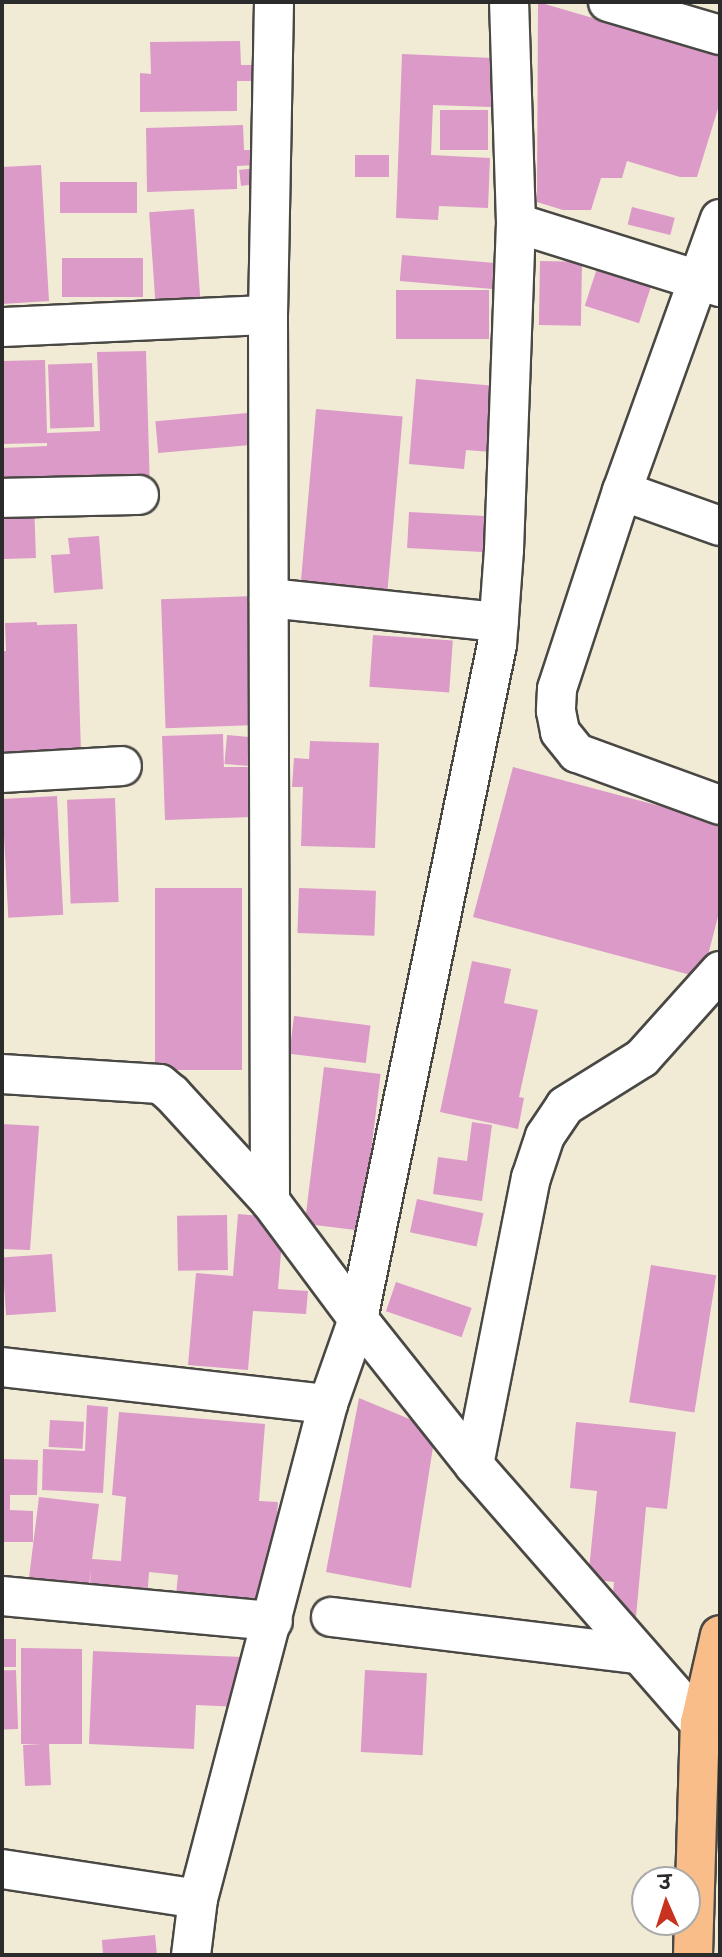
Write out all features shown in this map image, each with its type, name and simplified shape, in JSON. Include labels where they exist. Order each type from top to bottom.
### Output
[{"type":"main road","points":[[693,1955],[700,1723],[720,1635]]},
{"type":"street","points":[[270,1201],[268,315],[274,2]]},
{"type":"street","points":[[191,1955],[198,1899],[328,1404],[358,1319],[497,645],[516,223],[509,2]]},
{"type":"street","points":[[608,2],[720,34]]},
{"type":"street","points":[[720,219],[708,284],[622,491],[557,689],[556,711],[560,732],[576,753],[720,805]]},
{"type":"street","points":[[516,223],[708,284]]},
{"type":"street","points":[[2,327],[268,315]]},
{"type":"street","points":[[622,491],[720,526]]},
{"type":"street","points":[[2,498],[139,495]]},
{"type":"street","points":[[269,598],[499,622]]},
{"type":"street","points":[[2,773],[122,766]]},
{"type":"street","points":[[474,1465],[531,1178],[545,1136],[565,1106],[642,1059],[720,971]]},
{"type":"street","points":[[2,1074],[160,1084],[270,1201],[358,1319],[474,1465],[700,1723]]},
{"type":"street","points":[[2,1367],[328,1404]]},
{"type":"street","points":[[2,1597],[273,1621]]},
{"type":"street","points":[[331,1617],[639,1654]]},
{"type":"street","points":[[2,1869],[198,1899]]},
{"type":"building","points":[[538,2],[720,55],[720,102],[697,177],[680,177],[627,161],[622,178],[601,178],[591,210],[563,210],[537,202]]},
{"type":"building","points":[[240,41],[241,65],[258,65],[259,81],[237,81],[237,111],[140,112],[140,73],[151,74],[150,42]]},
{"type":"building","points":[[402,54],[493,58],[491,107],[433,105],[431,155],[490,158],[488,208],[439,206],[438,220],[396,218]]},
{"type":"building","points":[[440,110],[488,110],[488,150],[440,150]]},
{"type":"building","points":[[243,125],[244,150],[258,150],[258,165],[237,166],[237,189],[147,192],[146,128]]},
{"type":"building","points":[[355,155],[389,155],[389,177],[355,177]]},
{"type":"building","points":[[41,165],[49,301],[2,304],[2,167]]},
{"type":"building","points":[[256,168],[258,184],[241,186],[239,170]]},
{"type":"building","points":[[60,182],[137,182],[137,213],[60,213]]},
{"type":"building","points":[[632,207],[675,218],[670,235],[628,224]]},
{"type":"building","points":[[194,209],[200,300],[155,303],[149,212]]},
{"type":"building","points":[[402,255],[498,263],[495,289],[400,281]]},
{"type":"building","points":[[62,258],[143,258],[143,297],[62,297]]},
{"type":"building","points":[[540,261],[582,262],[581,326],[539,325]]},
{"type":"building","points":[[599,262],[653,280],[639,323],[585,306]]},
{"type":"building","points":[[396,290],[489,290],[489,339],[396,339]]},
{"type":"building","points":[[146,351],[150,491],[2,495],[2,448],[47,446],[47,443],[2,444],[2,361],[45,360],[47,433],[100,431],[97,352]]},
{"type":"building","points":[[92,363],[94,427],[50,428],[48,365]]},
{"type":"building","points":[[416,379],[496,386],[491,452],[466,450],[464,469],[409,464]]},
{"type":"building","points":[[316,409],[403,417],[387,599],[300,591]]},
{"type":"building","points":[[260,412],[263,444],[158,453],[155,421]]},
{"type":"building","points":[[34,502],[36,558],[4,559],[2,503]]},
{"type":"building","points":[[409,512],[494,516],[492,552],[407,548]]},
{"type":"building","points":[[99,536],[103,589],[54,593],[51,555],[70,554],[68,538]]},
{"type":"building","points":[[255,596],[260,725],[166,728],[161,599]]},
{"type":"building","points":[[37,622],[37,625],[77,624],[81,753],[2,755],[2,651],[6,651],[5,623]]},
{"type":"building","points":[[373,635],[453,641],[449,692],[369,687]]},
{"type":"building","points":[[223,734],[224,770],[224,767],[250,767],[252,817],[165,820],[162,736]]},
{"type":"building","points":[[227,735],[252,737],[249,766],[224,764]]},
{"type":"building","points":[[310,741],[379,743],[375,848],[301,846],[303,787],[292,787],[294,758],[309,759]]},
{"type":"building","points":[[513,767],[720,822],[720,909],[702,978],[473,917]]},
{"type":"building","points":[[57,796],[63,915],[8,918],[2,799]]},
{"type":"building","points":[[115,798],[119,902],[71,904],[67,800]]},
{"type":"building","points":[[155,888],[242,888],[242,1070],[155,1070]]},
{"type":"building","points":[[299,888],[376,891],[374,936],[297,933]]},
{"type":"building","points":[[472,961],[511,969],[504,1003],[538,1010],[519,1097],[524,1098],[518,1129],[440,1112]]},
{"type":"building","points":[[294,1016],[370,1025],[366,1063],[289,1054]]},
{"type":"building","points":[[324,1067],[381,1074],[361,1231],[305,1224]]},
{"type":"building","points":[[472,1122],[492,1125],[482,1201],[433,1194],[438,1157],[467,1161]]},
{"type":"building","points":[[2,1124],[39,1126],[30,1250],[2,1249]]},
{"type":"building","points":[[417,1199],[484,1213],[476,1246],[410,1232]]},
{"type":"building","points":[[238,1214],[284,1218],[278,1289],[308,1291],[306,1314],[253,1311],[248,1370],[188,1365],[196,1273],[233,1276]]},
{"type":"building","points":[[227,1215],[228,1270],[178,1271],[177,1216]]},
{"type":"building","points":[[52,1254],[56,1312],[6,1315],[2,1257]]},
{"type":"building","points":[[651,1265],[716,1275],[694,1413],[629,1402]]},
{"type":"building","points":[[396,1282],[472,1308],[462,1337],[386,1311]]},
{"type":"building","points":[[359,1398],[419,1423],[433,1447],[411,1588],[326,1572]]},
{"type":"building","points":[[87,1405],[108,1407],[103,1493],[42,1490],[43,1449],[85,1451]]},
{"type":"building","points":[[119,1412],[265,1424],[259,1501],[278,1502],[269,1613],[175,1605],[178,1575],[149,1572],[147,1600],[89,1595],[91,1570],[88,1593],[28,1586],[39,1497],[99,1504],[92,1559],[121,1561],[126,1497],[112,1495]]},
{"type":"building","points":[[50,1420],[84,1422],[83,1449],[49,1447]]},
{"type":"building","points":[[576,1422],[676,1432],[667,1509],[646,1507],[636,1617],[611,1615],[614,1582],[588,1579],[597,1491],[570,1488]]},
{"type":"building","points":[[2,1459],[38,1460],[37,1495],[10,1495],[10,1510],[33,1511],[33,1542],[2,1542]]},
{"type":"building","points":[[2,1639],[16,1639],[16,1667],[2,1667]]},
{"type":"building","points":[[21,1648],[82,1649],[82,1744],[49,1744],[51,1785],[25,1786],[23,1745],[42,1744],[21,1744]]},
{"type":"building","points":[[93,1651],[243,1657],[240,1707],[196,1705],[194,1749],[89,1744]]},
{"type":"building","points":[[2,1670],[16,1670],[18,1729],[4,1729]]},
{"type":"building","points":[[365,1670],[427,1673],[423,1755],[361,1752]]},
{"type":"building","points":[[155,1935],[157,1955],[103,1955],[102,1940]]}]
